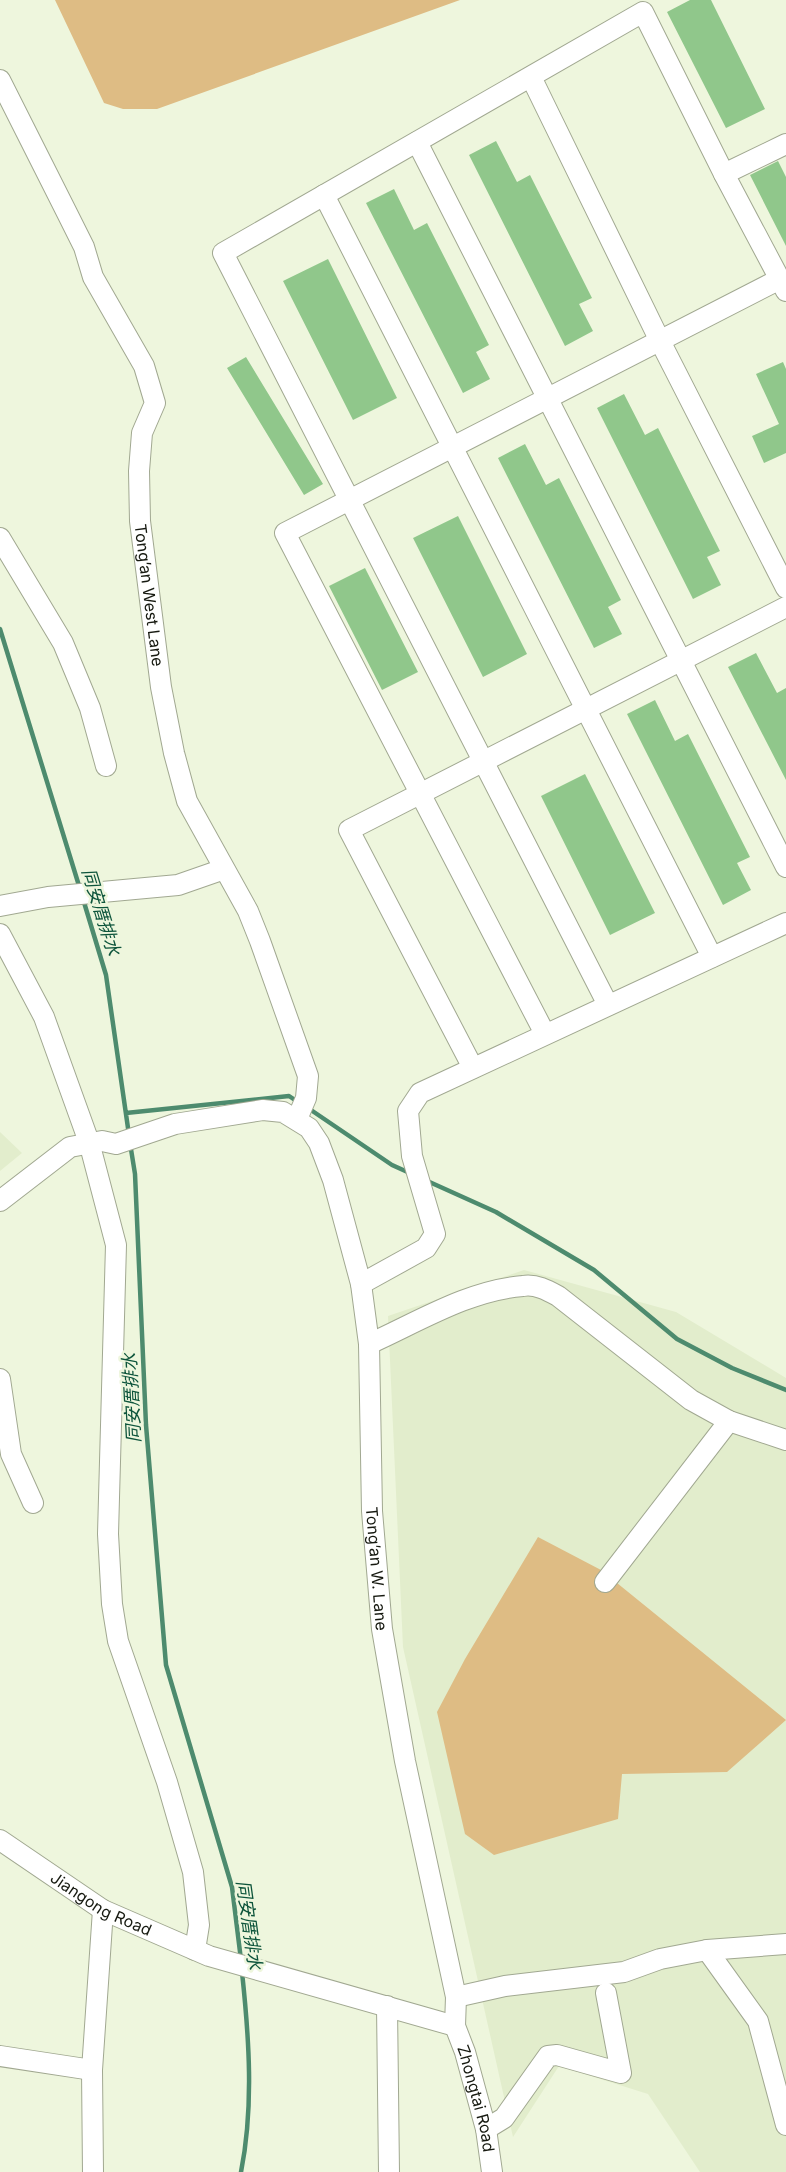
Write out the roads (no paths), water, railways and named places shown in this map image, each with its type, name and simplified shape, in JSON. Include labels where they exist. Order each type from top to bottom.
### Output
[{"type":"street","points":[[545,1034],[285,533],[350,500],[546,399],[660,341],[783,285],[724,174],[644,12],[223,253],[350,500],[608,1005]]},
{"type":"street","points":[[531,77],[660,341],[786,588]]},
{"type":"street","name":"Tong’an West Lane","points":[[0,80],[84,247],[93,277],[144,366],[150,381],[155,403],[142,433],[139,471],[141,521],[161,687],[187,801],[248,911],[308,1076],[306,1098],[297,1119]]},
{"type":"street","points":[[417,142],[546,399],[683,660],[786,867]]},
{"type":"street","points":[[724,174],[786,144]]},
{"type":"street","points":[[324,195],[712,957]]},
{"type":"street","points":[[0,538],[63,643],[90,708],[106,766]]},
{"type":"street","points":[[473,1068],[349,830],[786,607]]},
{"type":"street","points":[[0,906],[48,897],[178,885],[224,869]]},
{"type":"street","points":[[361,1284],[426,1248],[435,1234],[412,1156],[408,1111],[420,1093],[786,923]]},
{"type":"street","points":[[0,934],[44,1017],[89,1142],[116,1245],[108,1522],[112,1604],[117,1641],[173,1802],[193,1872],[202,1953]]},
{"type":"street","points":[[0,1201],[70,1147],[102,1141],[116,1144],[174,1124],[264,1110],[283,1112],[297,1119]]},
{"type":"street","name":"Tong’an W. Lane","points":[[297,1119],[309,1128],[320,1143],[333,1180],[361,1284],[369,1344],[372,1511],[382,1629],[405,1761],[456,1996],[455,2026]]},
{"type":"street","points":[[369,1344],[472,1296],[524,1285],[542,1288],[558,1296],[691,1400],[729,1421],[786,1440]]},
{"type":"street","points":[[0,1379],[11,1454],[33,1503]]},
{"type":"street","points":[[605,1582],[729,1421]]},
{"type":"street","name":"Jiangong Road","points":[[0,1840],[103,1910],[202,1953],[387,2006]]},
{"type":"street","points":[[93,2172],[92,2070],[103,1910]]},
{"type":"street","points":[[456,1996],[505,1986],[624,1972],[660,1959],[707,1950],[786,1944]]},
{"type":"street","points":[[707,1950],[758,2021],[786,2125]]},
{"type":"street","points":[[486,2129],[504,2118],[548,2056],[557,2055],[621,2073],[606,1993]]},
{"type":"street","points":[[389,2172],[387,2006],[455,2026]]},
{"type":"street","name":"Zhongtai Road","points":[[455,2026],[465,2052],[486,2129],[492,2172]]},
{"type":"street","points":[[0,2056],[92,2070]]},
{"type":"waterway","name":"同安厝排水","points":[[0,629],[80,889]]},
{"type":"waterway","name":"同安厝排水","points":[[83,899],[106,975],[129,1135]]},
{"type":"waterway","points":[[126,1113],[289,1096],[298,1102]]},
{"type":"waterway","points":[[308,1108],[392,1165],[412,1174]]},
{"type":"waterway","name":"同安厝排水","points":[[130,1143],[135,1174],[146,1425],[166,1665],[232,1887],[241,1960]]},
{"type":"waterway","points":[[425,1180],[496,1212],[594,1270],[677,1339],[732,1368],[786,1390]]},
{"type":"waterway","name":"同安厝排水","points":[[241,2172],[249,2097],[247,2022],[242,1972]]}]
